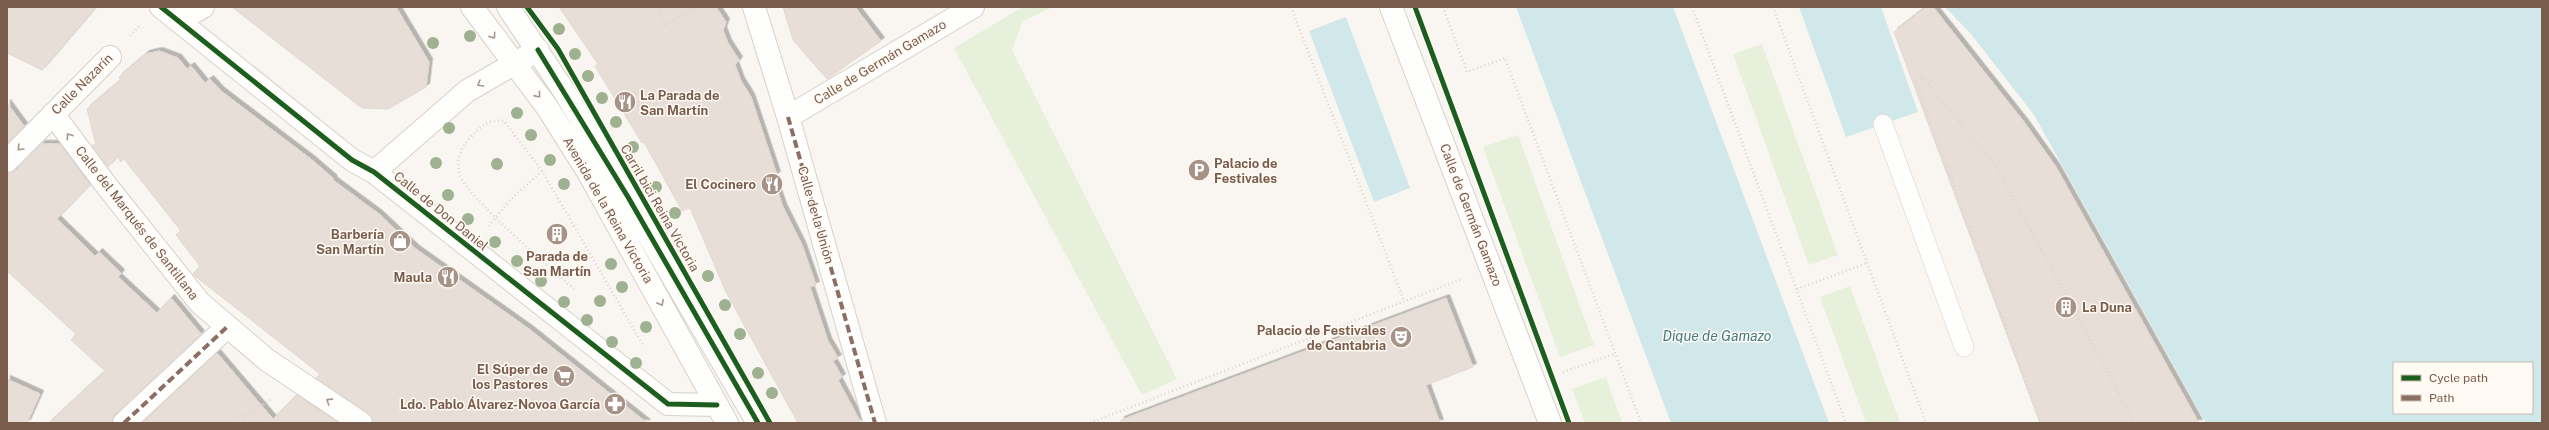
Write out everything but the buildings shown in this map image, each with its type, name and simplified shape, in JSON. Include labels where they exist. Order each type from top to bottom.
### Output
[{"type":"street","name":"Calle de Don Daniel","points":[[161,7],[180,20],[352,160],[374,172],[668,404],[722,417]]},
{"type":"street","points":[[180,20],[203,7]]},
{"type":"street","name":"Avenida de la Reina Victoria","points":[[472,7],[548,107],[588,172],[722,417]]},
{"type":"street","name":"Avenida de la Reina Victoria","points":[[508,7],[538,50],[624,191],[758,423]]},
{"type":"street","name":"Calle de la Unión","points":[[754,7],[788,117],[875,423]]},
{"type":"street","name":"Calle de Germán Gamazo","points":[[788,117],[973,7]]},
{"type":"street","name":"Calle de Germán Gamazo","points":[[1391,7],[1550,423]]},
{"type":"street","points":[[374,172],[467,91],[538,50]]},
{"type":"street","name":"Calle Nazarín","points":[[7,161],[110,57]]},
{"type":"street","name":"Calle del Marqués de Santillana","points":[[53,114],[106,185],[200,304],[267,360],[361,423]]},
{"type":"street","points":[[124,423],[227,327]]},
{"type":"lane","points":[[1884,124],[1964,346]]},
{"type":"path","points":[[656,7],[666,25],[697,7]]},
{"type":"path","points":[[1291,7],[1404,301]]},
{"type":"path","points":[[1443,7],[1468,72],[1505,58],[1641,423]]},
{"type":"path","points":[[1692,7],[1846,423]]},
{"type":"path","points":[[1773,7],[1926,423]]},
{"type":"path","points":[[2041,423],[1915,79],[1922,76],[1996,166],[2135,423]]},
{"type":"path","points":[[575,290],[496,217],[467,188],[460,177],[459,155],[464,145],[484,123],[494,120],[504,121],[542,171],[646,350]]},
{"type":"path","points":[[485,231],[510,200],[542,171]]},
{"type":"path","points":[[1797,289],[1867,262]]},
{"type":"path","points":[[1090,423],[1491,268]]},
{"type":"path","points":[[1558,374],[1615,354]]},
{"type":"path","points":[[232,423],[300,383]]},
{"type":"path","points":[[244,423],[247,414]]},
{"type":"green space","points":[[1023,7],[1053,7],[1023,21],[1012,50],[1177,379],[1142,395],[954,48]]},
{"type":"green space","points":[[1762,44],[1838,255],[1809,265],[1733,54]]},
{"type":"green space","points":[[1518,135],[1594,345],[1560,357],[1483,147]]},
{"type":"green space","points":[[1850,286],[1900,423],[1866,423],[1820,297]]},
{"type":"green space","points":[[1606,377],[1622,423],[1585,423],[1572,389]]},
{"type":"water","name":"Dique de Gamazo","points":[[1516,7],[1673,7],[1829,423],[1671,423]]},
{"type":"water","points":[[1799,7],[1881,7],[1918,112],[1846,137]]},
{"type":"water","points":[[1945,7],[2542,7],[2542,423],[2206,423],[2034,115],[1971,34]]},
{"type":"water","points":[[1346,17],[1410,188],[1374,202],[1309,31]]},
{"type":"marked path","points":[[788,117],[875,423]]},
{"type":"marked path","points":[[124,423],[227,327]]},
{"type":"cycle path","points":[[161,7],[352,160],[374,172],[668,404],[717,405]]},
{"type":"cycle path","name":"Carril bici Reina Victoria","points":[[527,7],[558,49],[770,423]]},
{"type":"cycle path","points":[[1415,7],[1569,423]]},
{"type":"cycle path","points":[[538,50],[628,197],[758,423]]},
{"type":"place","name":"La Parada de San Martín","points":[[625,102]]},
{"type":"place","name":"Palacio de Festivales","points":[[1199,170]]},
{"type":"place","name":"El Cocinero","points":[[772,184]]},
{"type":"place","name":"Parada de San Martín","points":[[557,234]]},
{"type":"place","name":"Barbería San Martín","points":[[400,241]]},
{"type":"place","name":"Maula","points":[[448,277]]},
{"type":"place","name":"La Duna","points":[[2066,307]]},
{"type":"place","name":"Palacio de Festivales de Cantabria","points":[[1401,337]]},
{"type":"place","name":"El Súper de los Pastores","points":[[564,376]]},
{"type":"place","name":"Ldo. Pablo Álvarez-Novoa García","points":[[615,404]]}]
